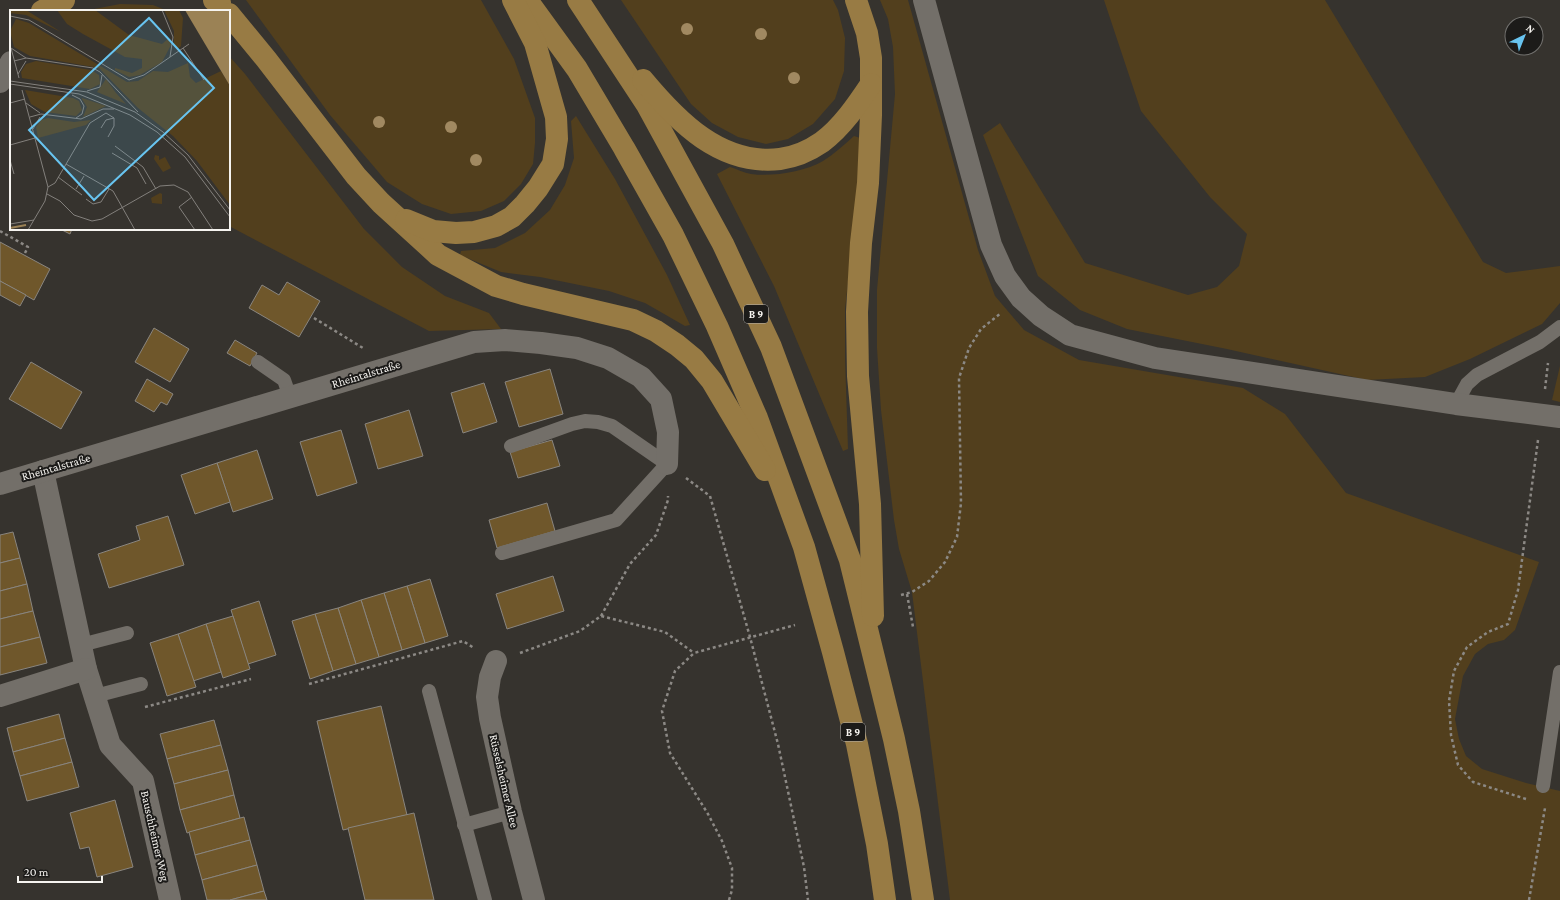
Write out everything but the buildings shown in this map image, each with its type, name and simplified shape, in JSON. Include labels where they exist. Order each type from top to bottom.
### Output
[{"type":"highway","points":[[42,10],[64,0]]},
{"type":"highway","points":[[395,215],[433,231],[456,233],[474,232],[496,226],[512,217],[525,204],[538,188],[553,164],[557,140],[556,117],[535,43],[513,0]]},
{"type":"highway","name":"B 9","points":[[527,0],[577,69],[673,235],[717,326],[757,418],[804,547],[856,744],[877,844],[885,900]]},
{"type":"highway","points":[[856,0],[867,33],[871,58],[871,114],[868,183],[861,244],[857,319],[858,376],[870,504],[874,653]]},
{"type":"highway","points":[[578,1],[646,84],[674,114],[695,133],[710,143],[726,152],[748,159],[771,160],[787,158],[804,152],[822,142],[847,117],[871,84]]},
{"type":"highway","name":"B 9","points":[[578,1],[647,105],[723,244],[771,347],[850,560],[874,653],[909,811],[923,900]]},
{"type":"highway","points":[[230,17],[271,66],[356,176],[381,203],[438,255],[496,286],[523,294],[633,320],[656,331],[694,359],[712,381],[764,468],[804,547]]},
{"type":"street","points":[[40,10],[44,0]]},
{"type":"street","points":[[924,0],[991,245],[1004,276],[1020,298],[1042,316],[1070,334],[1155,358],[1456,404],[1560,417]]},
{"type":"street","points":[[0,82],[10,64]]},
{"type":"street","name":"Rheintalstraße","points":[[0,484],[474,342],[505,340],[577,348],[608,358],[641,377],[661,399],[668,432],[667,464]]},
{"type":"street","name":"Bauschheimer Weg","points":[[43,471],[86,669],[110,745],[143,780],[170,900]]},
{"type":"street","name":"Rüsselsheimer Allee","points":[[496,662],[490,677],[487,697],[490,718],[511,812],[534,900]]},
{"type":"street","points":[[0,696],[86,669]]},
{"type":"lane","points":[[1456,404],[1467,384],[1478,374],[1540,342],[1560,327]]},
{"type":"lane","points":[[258,362],[284,380],[290,396]]},
{"type":"lane","points":[[502,553],[616,520],[667,464],[612,426],[598,422],[586,421],[572,424],[511,446]]},
{"type":"lane","points":[[81,646],[127,633]]},
{"type":"lane","points":[[1543,786],[1560,672]]},
{"type":"lane","points":[[95,696],[141,684]]},
{"type":"lane","points":[[429,691],[485,900]]},
{"type":"lane","points":[[464,825],[511,812]]},
{"type":"path","points":[[0,231],[28,247],[24,255]]},
{"type":"path","points":[[901,595],[912,592],[928,581],[945,562],[957,537],[961,503],[959,378],[969,348],[981,329],[1020,298]]},
{"type":"path","points":[[314,318],[368,350]]},
{"type":"path","points":[[1544,395],[1549,358]]},
{"type":"path","points":[[1531,800],[1473,782],[1458,765],[1451,735],[1449,701],[1454,671],[1467,647],[1488,632],[1508,624],[1518,590],[1538,439]]},
{"type":"path","points":[[309,684],[463,641],[496,662],[580,631],[601,616],[630,564],[656,534],[668,500],[667,464]]},
{"type":"path","points":[[667,464],[710,496],[778,744],[804,867],[808,900]]},
{"type":"path","points":[[907,594],[913,627]]},
{"type":"path","points":[[601,616],[665,632],[694,653]]},
{"type":"path","points":[[729,900],[732,890],[732,868],[722,841],[708,814],[670,753],[662,711],[675,671],[694,653],[795,626]]},
{"type":"path","points":[[139,709],[251,679]]},
{"type":"path","points":[[1529,900],[1545,805]]},
{"type":"shaded area","points":[[246,0],[481,0],[514,59],[535,118],[533,164],[521,184],[504,201],[481,211],[451,214],[422,204],[387,182],[330,115]]},
{"type":"shaded area","points":[[621,0],[833,0],[838,10],[845,38],[844,71],[835,99],[813,124],[788,139],[766,144],[738,137],[712,123],[691,104]]},
{"type":"shaded area","points":[[880,0],[908,0],[978,250],[995,296],[1024,330],[1079,360],[1243,388],[1285,414],[1346,493],[1539,562],[1515,630],[1504,640],[1488,644],[1475,654],[1463,676],[1455,719],[1459,739],[1466,756],[1482,769],[1526,783],[1560,791],[1560,900],[950,900],[912,592],[899,549],[894,520],[881,410],[877,348],[877,290],[895,94],[893,47],[888,19]]},
{"type":"shaded area","points":[[1104,0],[1325,0],[1483,262],[1506,273],[1560,266],[1560,303],[1542,324],[1470,359],[1425,377],[1367,380],[1227,349],[1127,329],[1080,310],[1038,276],[983,135],[1000,123],[1085,263],[1188,295],[1217,287],[1239,266],[1247,234],[1210,197],[1141,111]]},
{"type":"shaded area","points":[[120,4],[153,5],[166,10],[89,10]]},
{"type":"shaded area","points":[[230,57],[245,74],[364,229],[402,267],[445,296],[489,313],[501,329],[429,331],[230,227]]},
{"type":"shaded area","points":[[576,116],[615,179],[667,275],[690,325],[685,326],[645,303],[609,291],[540,277],[501,272],[460,255],[461,251],[495,248],[525,233],[550,210],[565,185],[574,158],[571,121]]},
{"type":"shaded area","points":[[854,136],[864,139],[845,309],[848,449],[843,451],[774,286],[717,174],[730,167],[759,175],[797,171],[823,161]]},
{"type":"shaded area","points":[[1560,366],[1560,402],[1552,400]]}]
